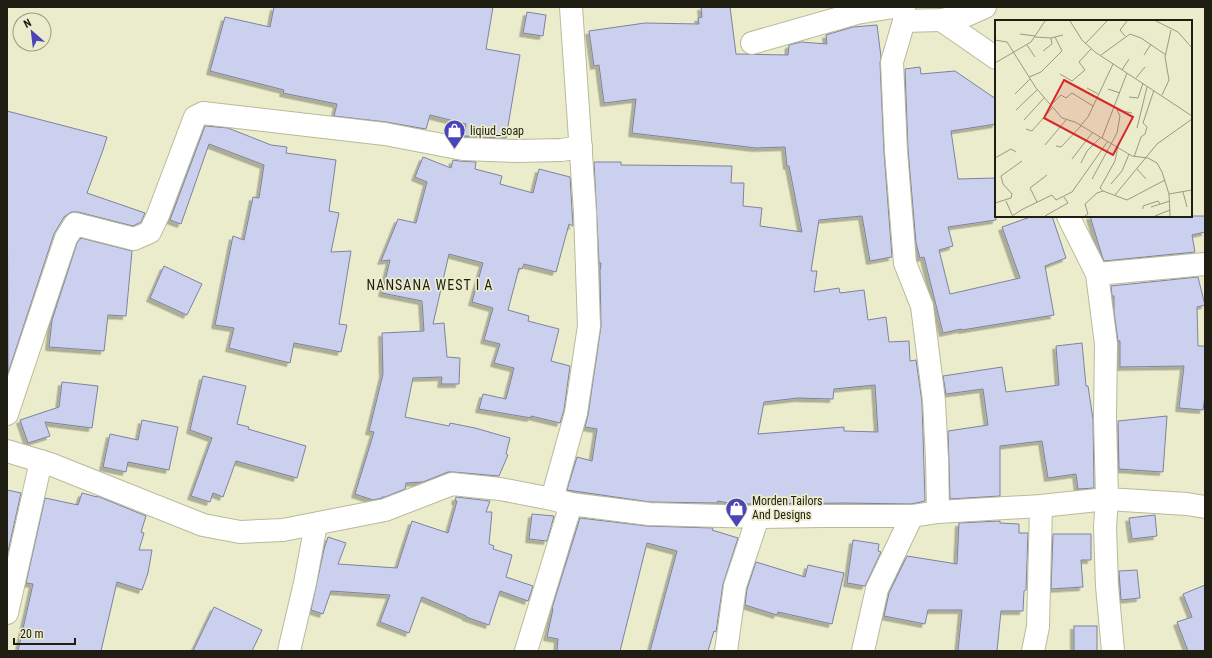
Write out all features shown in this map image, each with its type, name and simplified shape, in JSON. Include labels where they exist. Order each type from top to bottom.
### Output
[{"type":"street","points":[[526,651],[562,501],[589,326],[585,212],[570,7]]},
{"type":"street","points":[[752,43],[857,13],[900,12],[941,20],[967,15],[985,7]]},
{"type":"street","points":[[900,12],[892,62],[896,151],[905,263],[922,306],[932,385],[937,459],[938,512]]},
{"type":"street","points":[[941,20],[995,57]]},
{"type":"street","points":[[7,414],[70,230],[75,224],[134,239],[150,232],[158,215],[195,116],[203,113],[385,134],[463,149],[524,151],[561,150],[581,147]]},
{"type":"street","points":[[1068,217],[1096,274],[1106,344],[1105,417],[1107,499],[1105,527],[1107,578],[1113,651]]},
{"type":"street","points":[[1096,274],[1205,264]]},
{"type":"street","points":[[7,451],[41,461],[203,525],[240,532],[283,530],[385,510],[452,484],[500,489],[562,501],[649,514],[758,517],[912,516],[938,512],[1041,506],[1107,499],[1205,506]]},
{"type":"street","points":[[7,613],[41,461]]},
{"type":"street","points":[[1033,651],[1038,627],[1041,506]]},
{"type":"street","points":[[863,651],[877,588],[912,516]]},
{"type":"street","points":[[726,651],[735,586],[758,517]]},
{"type":"street","points":[[289,651],[305,583],[316,524]]},
{"type":"building","points":[[274,7],[493,7],[486,49],[520,55],[506,138],[464,136],[466,124],[430,115],[426,129],[386,122],[334,116],[337,104],[283,93],[284,90],[210,71],[225,17],[270,27]]},
{"type":"building","points":[[701,7],[730,7],[736,54],[788,55],[789,45],[801,42],[827,44],[826,35],[853,27],[877,25],[881,57],[884,152],[892,257],[870,261],[862,216],[819,220],[811,271],[817,271],[814,292],[839,288],[840,293],[864,290],[868,320],[886,317],[889,342],[909,341],[910,361],[916,360],[922,402],[925,501],[911,504],[734,504],[718,501],[717,503],[650,502],[567,490],[577,457],[592,461],[597,429],[585,427],[601,326],[601,263],[599,263],[594,162],[621,162],[621,165],[732,166],[731,183],[744,183],[743,206],[762,208],[760,226],[802,232],[789,166],[787,166],[785,147],[756,148],[632,133],[636,99],[604,103],[599,65],[594,66],[589,31],[645,23],[699,24],[698,18],[702,17]],"holes":[[[875,385],[878,432],[844,431],[844,427],[758,434],[764,402],[798,398],[833,399],[834,389]]]},
{"type":"building","points":[[527,12],[546,15],[543,36],[523,33]]},
{"type":"building","points":[[920,67],[921,74],[955,71],[995,98],[995,124],[951,131],[958,179],[995,178],[996,220],[948,227],[953,246],[939,250],[950,294],[1020,278],[1002,227],[1030,217],[1052,217],[1066,258],[1045,266],[1054,315],[943,333],[924,257],[920,258],[916,243],[908,150],[905,69]]},
{"type":"building","points":[[7,111],[107,137],[87,193],[145,213],[141,222],[133,226],[78,212],[71,212],[64,217],[54,234],[8,373]]},
{"type":"building","points":[[205,126],[228,128],[271,145],[287,147],[286,153],[336,160],[329,211],[339,213],[331,252],[351,251],[339,324],[347,325],[341,352],[294,343],[290,363],[229,348],[234,328],[215,325],[233,236],[244,240],[253,197],[259,198],[264,165],[209,144],[181,224],[170,220]]},
{"type":"building","points":[[423,157],[451,168],[453,160],[476,162],[475,169],[502,176],[500,184],[533,193],[539,169],[570,177],[573,226],[569,224],[556,272],[524,264],[522,269],[519,268],[508,310],[529,316],[528,321],[559,329],[551,361],[570,366],[564,410],[560,423],[531,416],[531,418],[479,409],[483,394],[506,399],[514,368],[494,363],[500,344],[484,340],[493,308],[472,302],[483,263],[449,254],[433,324],[444,323],[447,357],[460,358],[459,384],[441,384],[442,377],[413,378],[405,417],[449,426],[450,423],[475,428],[510,438],[506,454],[508,455],[499,476],[448,472],[423,482],[406,483],[405,489],[373,500],[355,494],[374,432],[369,431],[383,374],[382,333],[424,331],[422,301],[382,293],[390,260],[381,261],[398,219],[416,223],[427,182],[415,177]]},
{"type":"building","points":[[1205,216],[1205,232],[1192,235],[1195,252],[1104,261],[1090,217]]},
{"type":"building","points":[[81,238],[132,251],[126,316],[108,315],[104,351],[49,347],[52,320],[77,243]]},
{"type":"building","points":[[164,266],[202,284],[187,315],[150,298]]},
{"type":"building","points":[[1198,277],[1205,305],[1197,307],[1198,346],[1205,346],[1205,396],[1203,410],[1179,408],[1184,366],[1120,367],[1120,341],[1118,341],[1114,312],[1114,296],[1112,296],[1111,286]]},
{"type":"building","points":[[1082,343],[1086,386],[1088,386],[1093,419],[1094,488],[1078,489],[1076,474],[1048,478],[1042,441],[1000,446],[1000,496],[950,499],[948,431],[988,425],[983,389],[946,394],[943,376],[1002,367],[1006,392],[1059,385],[1056,346]]},
{"type":"building","points":[[203,376],[246,386],[237,424],[249,427],[248,429],[306,446],[297,478],[236,461],[223,497],[213,493],[210,502],[191,496],[212,438],[190,430]]},
{"type":"building","points":[[62,382],[98,386],[92,428],[45,422],[50,436],[28,443],[20,420],[59,407]]},
{"type":"building","points":[[1167,416],[1163,472],[1119,469],[1118,421]]},
{"type":"building","points":[[142,420],[178,427],[169,470],[128,462],[126,472],[103,467],[110,434],[138,440]]},
{"type":"building","points":[[7,490],[21,493],[7,556]]},
{"type":"building","points":[[82,493],[97,496],[146,516],[141,532],[144,533],[139,550],[152,550],[148,573],[142,590],[117,582],[101,651],[18,651],[33,584],[26,583],[45,498],[78,505]]},
{"type":"building","points":[[456,497],[490,501],[486,512],[492,512],[489,544],[494,546],[493,549],[512,555],[506,577],[533,586],[528,601],[500,591],[489,625],[466,617],[422,597],[409,633],[380,622],[390,595],[331,591],[323,614],[311,610],[328,537],[346,543],[338,564],[397,568],[412,521],[448,533],[457,501],[455,501]]},
{"type":"building","points":[[532,514],[554,516],[547,541],[529,539]]},
{"type":"building","points":[[1155,515],[1157,536],[1132,539],[1129,518]]},
{"type":"building","points":[[580,518],[647,526],[713,528],[712,530],[738,538],[723,584],[716,632],[714,631],[708,651],[650,651],[677,551],[647,543],[620,651],[557,651],[558,639],[547,637],[552,608]]},
{"type":"building","points":[[1000,521],[1000,523],[1019,524],[1019,533],[1028,533],[1026,590],[1024,591],[1023,611],[1001,611],[997,651],[958,651],[962,610],[928,610],[925,624],[884,616],[889,593],[907,556],[957,564],[959,523]]},
{"type":"building","points":[[1053,534],[1091,534],[1091,560],[1081,560],[1083,587],[1051,589]]},
{"type":"building","points":[[853,540],[879,544],[878,551],[881,552],[865,586],[847,583]]},
{"type":"building","points":[[756,562],[805,577],[808,565],[844,573],[832,624],[778,612],[777,615],[745,605],[747,589]]},
{"type":"building","points":[[1137,570],[1140,598],[1121,600],[1119,571]]},
{"type":"building","points":[[1205,585],[1205,651],[1188,651],[1177,622],[1192,617],[1183,594]]},
{"type":"building","points":[[214,607],[262,630],[252,651],[193,651]]},
{"type":"building","points":[[1074,626],[1097,626],[1097,651],[1074,651]]},
{"type":"place","name":"liqiud_soap","points":[[455,150]]},
{"type":"place","name":"Morden Tailors And Designs","points":[[737,528]]},
{"type":"district","name":"NANSANA WEST I A","points":[[430,285]]}]
